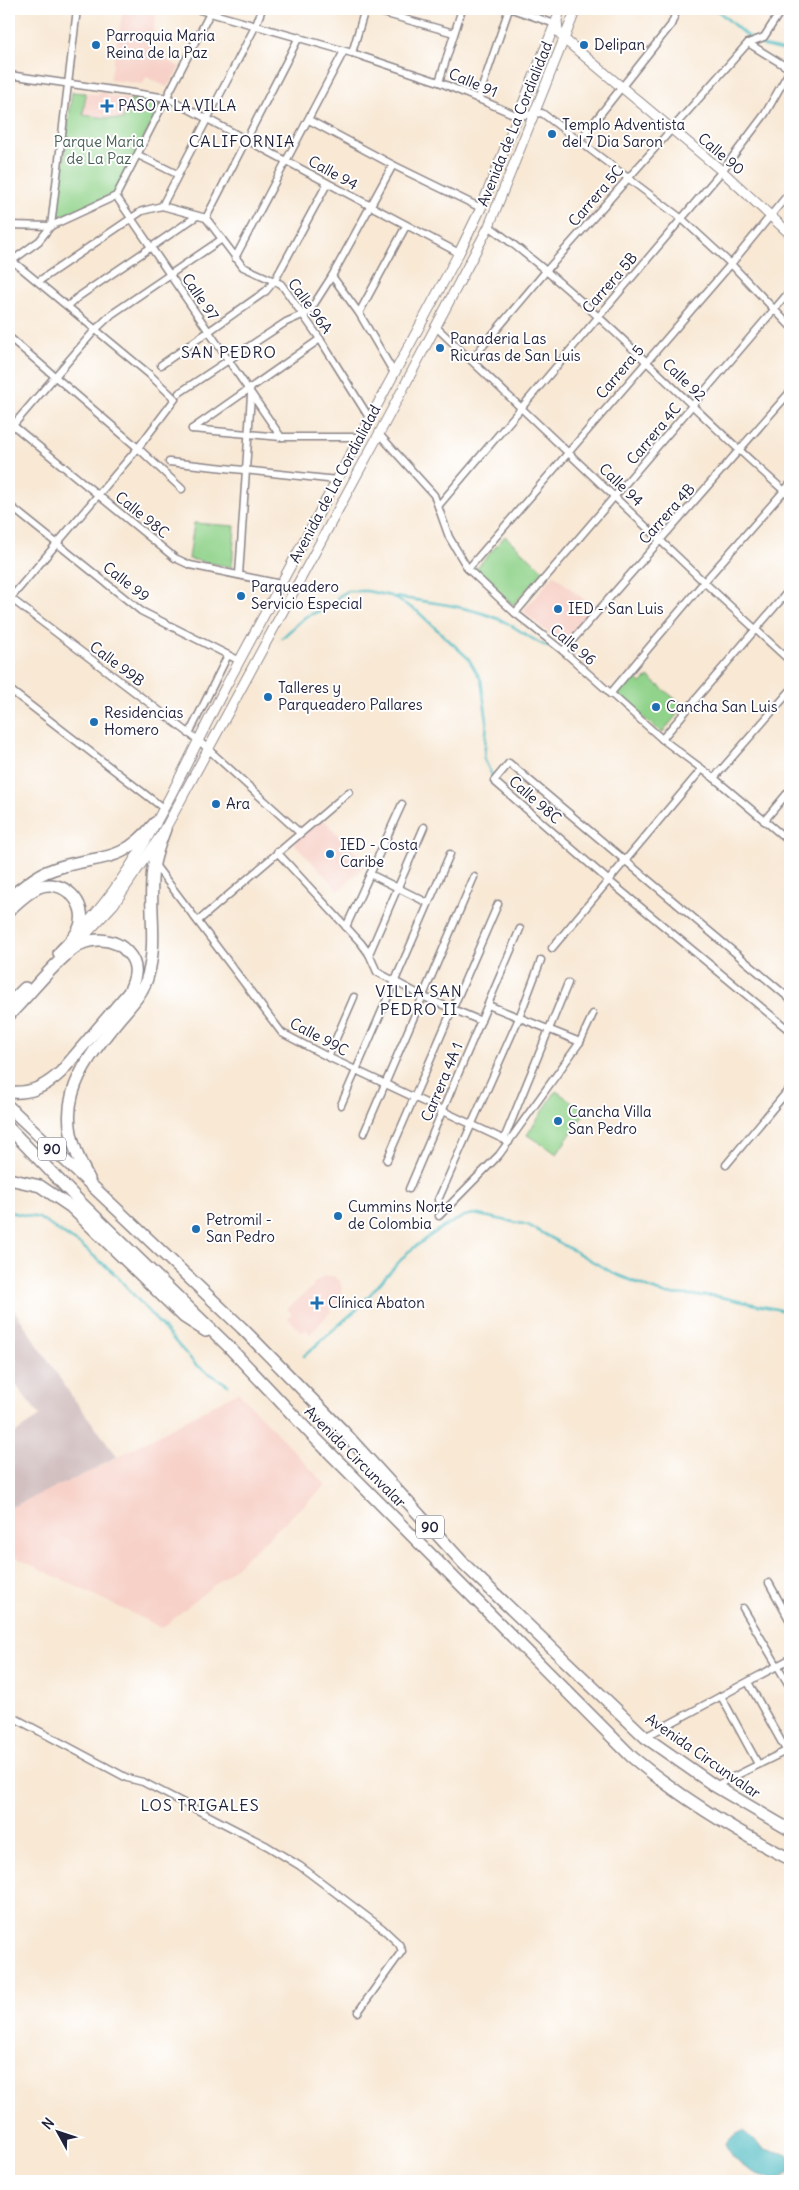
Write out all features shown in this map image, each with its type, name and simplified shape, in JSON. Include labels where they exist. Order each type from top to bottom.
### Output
[{"type":"highway","points":[[96,1192],[72,1143],[70,1124],[71,1097],[77,1079],[89,1057],[138,996],[147,979],[152,954],[154,864],[160,826]]},
{"type":"highway","points":[[9,898],[30,881],[47,872],[122,853],[160,826]]},
{"type":"highway","points":[[9,910],[39,887],[57,887],[71,894],[80,906],[82,918],[77,934],[11,1007]]},
{"type":"highway","points":[[9,1092],[34,1090],[54,1079],[126,996],[136,976],[133,960],[124,948],[116,943],[99,940],[74,948],[11,1007]]},
{"type":"highway","name":"Avenida Circunvalar","points":[[9,1107],[96,1192],[242,1328],[343,1431],[465,1565],[645,1737],[716,1786],[790,1830]]},
{"type":"highway","name":"Avenida Circunvalar","points":[[9,1128],[80,1202],[226,1344],[325,1448],[632,1756],[667,1786],[701,1809],[790,1859]]},
{"type":"highway","points":[[9,1179],[40,1186],[71,1207],[184,1317],[226,1344]]},
{"type":"main road","name":"Avenida de La Cordialidad","points":[[77,934],[121,882],[160,826],[163,808],[198,740],[460,253],[481,208],[561,9]]},
{"type":"main road","name":"Avenida de La Cordialidad","points":[[74,948],[114,904],[208,750],[379,434],[489,226],[576,9]]},
{"type":"main road","points":[[556,22],[558,31],[564,40]]},
{"type":"main road","name":"Calle 90","points":[[564,40],[722,171],[790,234]]},
{"type":"street","points":[[77,9],[51,226],[39,241],[10,260],[40,281],[95,330],[177,396]]},
{"type":"street","name":"Calle 91","points":[[196,9],[352,53],[439,82],[518,116],[535,114]]},
{"type":"street","points":[[162,206],[256,25],[262,9]]},
{"type":"street","points":[[352,53],[365,9]]},
{"type":"street","points":[[369,9],[454,33]]},
{"type":"street","points":[[439,82],[462,9]]},
{"type":"street","points":[[478,99],[510,9],[556,22]]},
{"type":"street","points":[[579,141],[670,25],[675,15],[671,9]]},
{"type":"street","name":"Carrera 5C","points":[[471,360],[547,270],[748,43],[764,37],[782,9]]},
{"type":"street","points":[[9,225],[51,226],[116,196],[210,13]]},
{"type":"street","points":[[40,281],[142,211],[162,206],[206,218],[299,37]]},
{"type":"street","points":[[748,43],[790,69]]},
{"type":"street","points":[[235,258],[288,162],[344,51]]},
{"type":"street","name":"Carrera 5B","points":[[439,505],[722,171],[765,114],[790,69]]},
{"type":"street","name":"Calle 94","points":[[9,75],[168,98],[370,207],[460,253]]},
{"type":"street","points":[[535,114],[542,113],[682,220],[731,264],[790,326]]},
{"type":"street","points":[[309,120],[393,165],[481,208]]},
{"type":"street","points":[[138,155],[177,174]]},
{"type":"street","points":[[9,598],[138,448],[177,396],[227,360],[286,322],[311,309],[332,276],[393,165]]},
{"type":"street","points":[[161,365],[266,291],[275,280],[327,184]]},
{"type":"street","name":"Carrera 5","points":[[468,568],[731,264],[790,192]]},
{"type":"street","name":"Calle 97","points":[[116,196],[281,438]]},
{"type":"street","points":[[68,306],[150,246],[197,216]]},
{"type":"street","name":"Calle 96A","points":[[206,218],[235,258],[244,267],[281,284],[320,339],[370,419]]},
{"type":"street","points":[[359,313],[406,226]]},
{"type":"street","name":"Calle 92","points":[[489,226],[547,270],[599,315],[693,407],[790,496]]},
{"type":"street","points":[[10,426],[56,377],[95,330],[112,314],[222,239]]},
{"type":"street","points":[[332,276],[359,313],[394,373]]},
{"type":"street","name":"Carrera 4C","points":[[515,613],[616,498],[790,291]]},
{"type":"street","name":"Calle 94","points":[[435,326],[704,582],[790,661]]},
{"type":"street","points":[[9,337],[138,448],[182,489]]},
{"type":"street","points":[[320,339],[249,392],[192,428],[248,436],[281,438],[361,437]]},
{"type":"street","points":[[239,575],[249,392]]},
{"type":"street","name":"Carrera 4B","points":[[562,651],[741,450],[790,392]]},
{"type":"street","name":"Calle 98C","points":[[10,426],[175,558],[190,565],[281,584]]},
{"type":"street","name":"Calle 96","points":[[379,434],[429,489],[439,505],[449,537],[468,568],[515,613],[562,651],[662,739],[714,778],[790,842]]},
{"type":"street","points":[[170,462],[337,480]]},
{"type":"street","points":[[610,694],[704,582],[790,484]]},
{"type":"street","name":"Calle 99","points":[[9,505],[141,611],[171,628],[240,661]]},
{"type":"street","points":[[662,739],[790,589]]},
{"type":"street","name":"Calle 99B","points":[[9,598],[198,740],[300,833]]},
{"type":"street","points":[[189,734],[228,655]]},
{"type":"street","points":[[9,689],[163,808]]},
{"type":"street","points":[[714,778],[790,691]]},
{"type":"street","name":"Calle 98C","points":[[790,999],[509,763],[494,781],[608,880],[790,1031]]},
{"type":"street","points":[[552,948],[702,769]]},
{"type":"street","points":[[764,821],[790,790]]},
{"type":"street","points":[[198,920],[349,792]]},
{"type":"street","points":[[346,927],[402,804]]},
{"type":"street","points":[[369,954],[424,828]]},
{"type":"street","points":[[278,852],[369,954],[377,972],[424,997],[481,1021]]},
{"type":"street","points":[[341,1105],[450,854]]},
{"type":"street","name":"Calle 99C","points":[[154,864],[198,920],[277,1028],[328,1057],[506,1140]]},
{"type":"street","points":[[370,874],[428,903]]},
{"type":"street","points":[[364,1133],[474,878]]},
{"type":"street","points":[[387,1160],[498,904]]},
{"type":"street","name":"Carrera 4A 1","points":[[409,1188],[520,929]]},
{"type":"street","points":[[438,1200],[519,1018],[542,960]]},
{"type":"street","points":[[506,1140],[548,1028],[568,983]]},
{"type":"street","points":[[328,1057],[354,996]]},
{"type":"street","points":[[488,1005],[580,1042]]},
{"type":"street","points":[[439,1216],[491,1164],[506,1140],[580,1042],[593,1014]]},
{"type":"street","points":[[726,1165],[790,1088]]},
{"type":"street","points":[[768,1583],[790,1620]]},
{"type":"street","points":[[743,1608],[790,1687]]},
{"type":"street","points":[[645,1737],[790,1660]]},
{"type":"street","points":[[716,1786],[788,1750],[748,1682]]},
{"type":"street","points":[[721,1696],[758,1764]]},
{"type":"street","points":[[9,1715],[127,1778],[143,1782],[267,1846],[307,1871],[382,1928],[399,1944],[402,1951],[358,2012]]},
{"type":"shaded area","points":[[123,9],[157,9],[151,52],[180,67],[167,87],[146,77],[143,84],[110,80]]},
{"type":"shaded area","name":"PASO A LA VILLA","points":[[100,91],[107,92],[107,96],[131,99],[129,114],[123,120],[83,115],[86,93],[99,95]]},
{"type":"shaded area","name":"IED - San Luis","points":[[554,575],[593,607],[562,644],[523,611]]},
{"type":"shaded area","name":"IED - Costa Caribe","points":[[322,818],[366,864],[339,891],[294,843]]},
{"type":"shaded area","name":"Clínica Abaton","points":[[324,1276],[333,1276],[340,1281],[342,1289],[339,1298],[341,1301],[333,1308],[331,1305],[328,1307],[331,1311],[310,1334],[306,1329],[302,1333],[288,1318],[292,1314],[287,1309],[311,1288],[314,1288],[312,1285]]},
{"type":"shaded area","points":[[9,1302],[71,1395],[117,1456],[91,1471],[9,1508],[9,1438],[40,1416],[9,1376]]},
{"type":"shaded area","points":[[238,1392],[326,1485],[238,1565],[162,1628],[9,1554],[9,1508],[91,1471]]},
{"type":"green space","name":"Parque Maria de La Paz","points":[[72,92],[86,93],[83,115],[123,120],[124,113],[129,113],[131,99],[163,102],[114,194],[57,218]]},
{"type":"green space","points":[[194,523],[235,526],[232,567],[189,559]]},
{"type":"green space","points":[[505,536],[544,571],[513,605],[474,571]]},
{"type":"green space","points":[[631,675],[641,683],[648,677],[684,706],[662,733],[615,695]]},
{"type":"green space","name":"Cancha Villa San Pedro","points":[[556,1091],[586,1111],[557,1154],[527,1135]]},
{"type":"water","points":[[743,2131],[762,2148],[790,2157],[790,2171],[780,2180],[772,2179],[756,2173],[741,2164],[734,2158],[726,2144],[733,2136]]},
{"type":"waterway","points":[[716,9],[742,32],[764,46],[790,52]]},
{"type":"waterway","points":[[282,638],[305,617],[333,605],[339,596],[348,591],[367,591],[391,596],[417,611],[468,658],[481,680],[487,721],[484,759],[494,779]]},
{"type":"waterway","points":[[394,597],[450,605],[490,616],[503,621],[545,646],[561,651]]},
{"type":"waterway","points":[[9,1212],[39,1218],[82,1246],[115,1274],[196,1365],[228,1385]]},
{"type":"waterway","points":[[304,1356],[357,1309],[408,1252],[441,1228],[465,1216],[474,1214],[528,1225],[615,1274],[664,1294],[716,1296],[790,1312]]},
{"type":"place","name":"Parroquia Maria Reina de la Paz","points":[[96,45]]},
{"type":"place","name":"Delipan","points":[[584,45]]},
{"type":"place","name":"PASO A LA VILLA","points":[[107,106]]},
{"type":"place","name":"Templo Adventista del 7 Dia Saron","points":[[552,134]]},
{"type":"place","name":"Panaderia Las Ricuras de San Luis","points":[[440,348]]},
{"type":"place","name":"Parqueadero Servicio Especial","points":[[241,596]]},
{"type":"place","name":"IED - San Luis","points":[[558,609]]},
{"type":"place","name":"Talleres y Parqueadero Pallares","points":[[268,697]]},
{"type":"place","name":"Cancha San Luis","points":[[656,707]]},
{"type":"place","name":"Residencias Homero","points":[[94,722]]},
{"type":"place","name":"Ara","points":[[216,804]]},
{"type":"place","name":"IED - Costa Caribe","points":[[330,854]]},
{"type":"place","name":"Cancha Villa San Pedro","points":[[558,1121]]},
{"type":"place","name":"Cummins Norte de Colombia","points":[[338,1216]]},
{"type":"place","name":"Petromil - San Pedro","points":[[196,1229]]},
{"type":"place","name":"Clínica Abaton","points":[[317,1303]]},
{"type":"district","name":"CALIFORNIA","points":[[242,141]]},
{"type":"district","name":"SAN PEDRO","points":[[229,352]]},
{"type":"district","name":"VILLA SAN PEDRO II","points":[[419,1000]]},
{"type":"district","name":"LOS TRIGALES","points":[[200,1805]]}]
